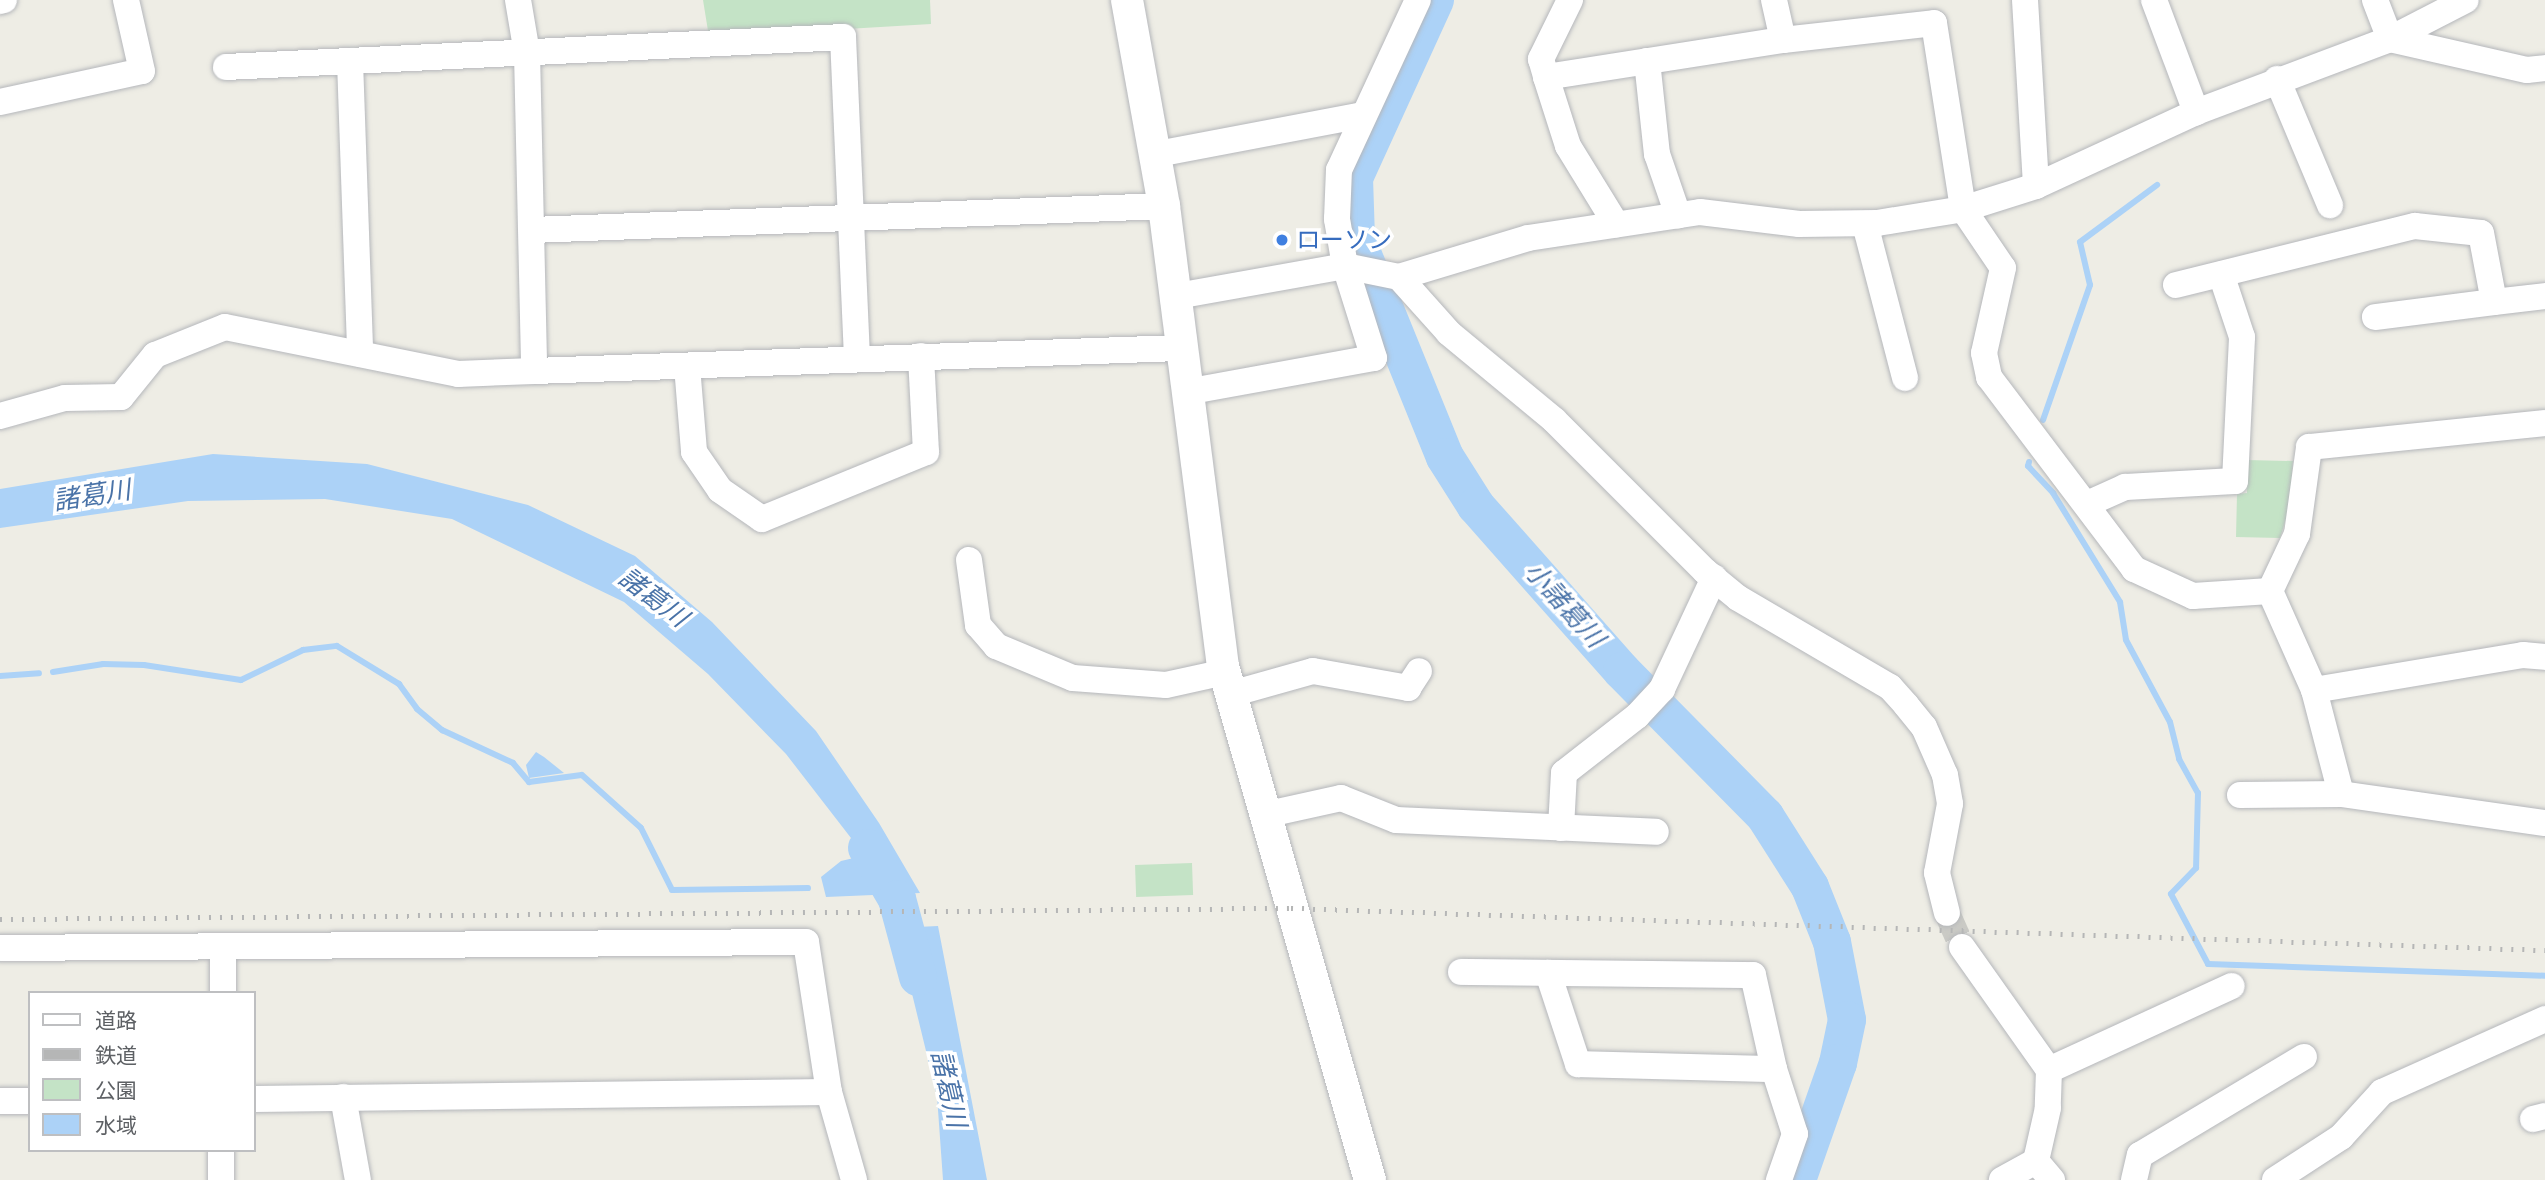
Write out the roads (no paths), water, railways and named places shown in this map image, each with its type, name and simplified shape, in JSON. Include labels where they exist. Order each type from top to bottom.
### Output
[{"type":"street","points":[[0,102],[142,71],[126,0]]},
{"type":"street","points":[[517,0],[527,53],[534,371]]},
{"type":"street","points":[[1127,0],[1157,154],[1177,296],[1186,392],[1228,683],[1370,1180]]},
{"type":"street","points":[[1186,392],[1374,358],[1346,266],[1337,219],[1339,170],[1418,0]]},
{"type":"street","points":[[1570,0],[1541,59],[1568,146],[1616,224]]},
{"type":"street","points":[[1774,0],[1783,40]]},
{"type":"street","points":[[2025,0],[2036,186]]},
{"type":"street","points":[[2154,0],[2196,112]]},
{"type":"street","points":[[2375,0],[2390,39]]},
{"type":"street","points":[[1177,296],[1346,266],[1398,277],[1528,238],[1700,212],[1799,224],[1865,223],[1963,209],[2036,186],[2196,112],[2277,79],[2390,39],[2466,0]]},
{"type":"street","points":[[1546,77],[1783,40],[1934,23],[1963,209],[2003,268],[1984,353],[1989,377],[2134,569],[2193,596],[2270,592]]},
{"type":"street","points":[[226,67],[843,37],[857,358]]},
{"type":"street","points":[[2390,39],[2527,70],[2545,68]]},
{"type":"street","points":[[350,61],[360,354]]},
{"type":"street","points":[[1647,61],[1657,154],[1678,215]]},
{"type":"street","points":[[2277,79],[2330,205]]},
{"type":"street","points":[[1157,154],[1363,114]]},
{"type":"street","points":[[532,230],[1164,206]]},
{"type":"street","points":[[1865,223],[1905,378]]},
{"type":"street","points":[[2176,285],[2415,226],[2481,233],[2494,302]]},
{"type":"street","points":[[2087,504],[2125,487],[2235,481],[2242,337],[2221,274]]},
{"type":"street","points":[[1398,277],[1449,333],[1554,420],[1714,578],[1738,598],[1890,687],[1924,727],[1945,775],[1950,804],[1937,873],[1947,913]]},
{"type":"street","points":[[2375,317],[2545,296]]},
{"type":"street","points":[[0,416],[65,398],[121,397],[155,355],[225,327],[458,374],[1181,348]]},
{"type":"street","points":[[687,366],[694,452],[720,490],[762,519],[926,452],[921,356]]},
{"type":"street","points":[[2341,794],[2314,690],[2270,592],[2297,534],[2309,447],[2545,423]]},
{"type":"street","points":[[969,560],[978,625],[996,646],[1073,678],[1166,685],[1228,683],[1313,671],[1408,688],[1419,671]]},
{"type":"street","points":[[1561,828],[1564,773],[1637,716],[1662,689],[1714,578]]},
{"type":"street","points":[[2314,690],[2522,655],[2545,657]]},
{"type":"street","points":[[2239,795],[2341,794],[2545,823]]},
{"type":"street","points":[[1264,815],[1340,798],[1396,820],[1656,832]]},
{"type":"street","points":[[0,948],[806,942],[829,1092],[854,1180]]},
{"type":"street","points":[[223,946],[223,991]]},
{"type":"street","points":[[1962,947],[2049,1070],[2044,1170],[2002,1180]]},
{"type":"street","points":[[1461,972],[1753,975],[1774,1069],[1796,1134],[1779,1180]]},
{"type":"street","points":[[1548,973],[1578,1064],[1774,1069]]},
{"type":"street","points":[[2049,1070],[2232,986]]},
{"type":"street","points":[[2275,1180],[2341,1137],[2382,1092],[2545,1019]]},
{"type":"street","points":[[2134,1180],[2140,1155],[2304,1056]]},
{"type":"street","points":[[256,1099],[829,1092]]},
{"type":"street","points":[[343,1097],[358,1180]]},
{"type":"street","points":[[0,1101],[28,1101]]},
{"type":"street","points":[[221,1152],[221,1180]]},
{"type":"water","points":[[213,454],[367,464],[528,505],[635,556],[712,622],[816,731],[879,823],[920,893],[826,897],[821,877],[841,861],[858,857],[851,838],[786,754],[708,674],[624,602],[452,519],[325,499],[188,501],[0,528],[0,489]]},
{"type":"water","points":[[536,752],[564,773],[529,778],[526,765]]},
{"type":"water","points":[[938,926],[987,1180],[943,1180],[937,1096],[896,928]]},
{"type":"waterway","name":"小諸葛川","points":[[1435,0],[1354,178],[1356,238],[1445,457],[1476,506],[1622,671],[1765,816],[1810,887],[1832,942],[1847,1020],[1838,1063],[1797,1180]]},
{"type":"waterway","points":[[2043,420],[2090,285],[2080,242],[2157,185]]},
{"type":"waterway","points":[[2029,462],[2028,466],[2053,493],[2120,602],[2126,640],[2170,722],[2179,759],[2198,793],[2196,868],[2171,894],[2208,964],[2545,976]]},
{"type":"waterway","points":[[53,672],[103,664],[144,665],[241,680],[303,650],[337,646],[399,684],[417,709],[442,730],[513,763],[529,782],[582,775],[641,828],[672,890],[808,888]]},
{"type":"waterway","points":[[0,676],[39,673]]},
{"type":"waterway","name":"諸葛川","points":[[867,848],[897,899],[918,977]]},
{"type":"tunnel","points":[[1947,913],[1962,947]]},
{"type":"railway","points":[[0,919],[1291,908],[2545,950]]},
{"type":"place","name":"ローソン","points":[[1282,240]]}]
